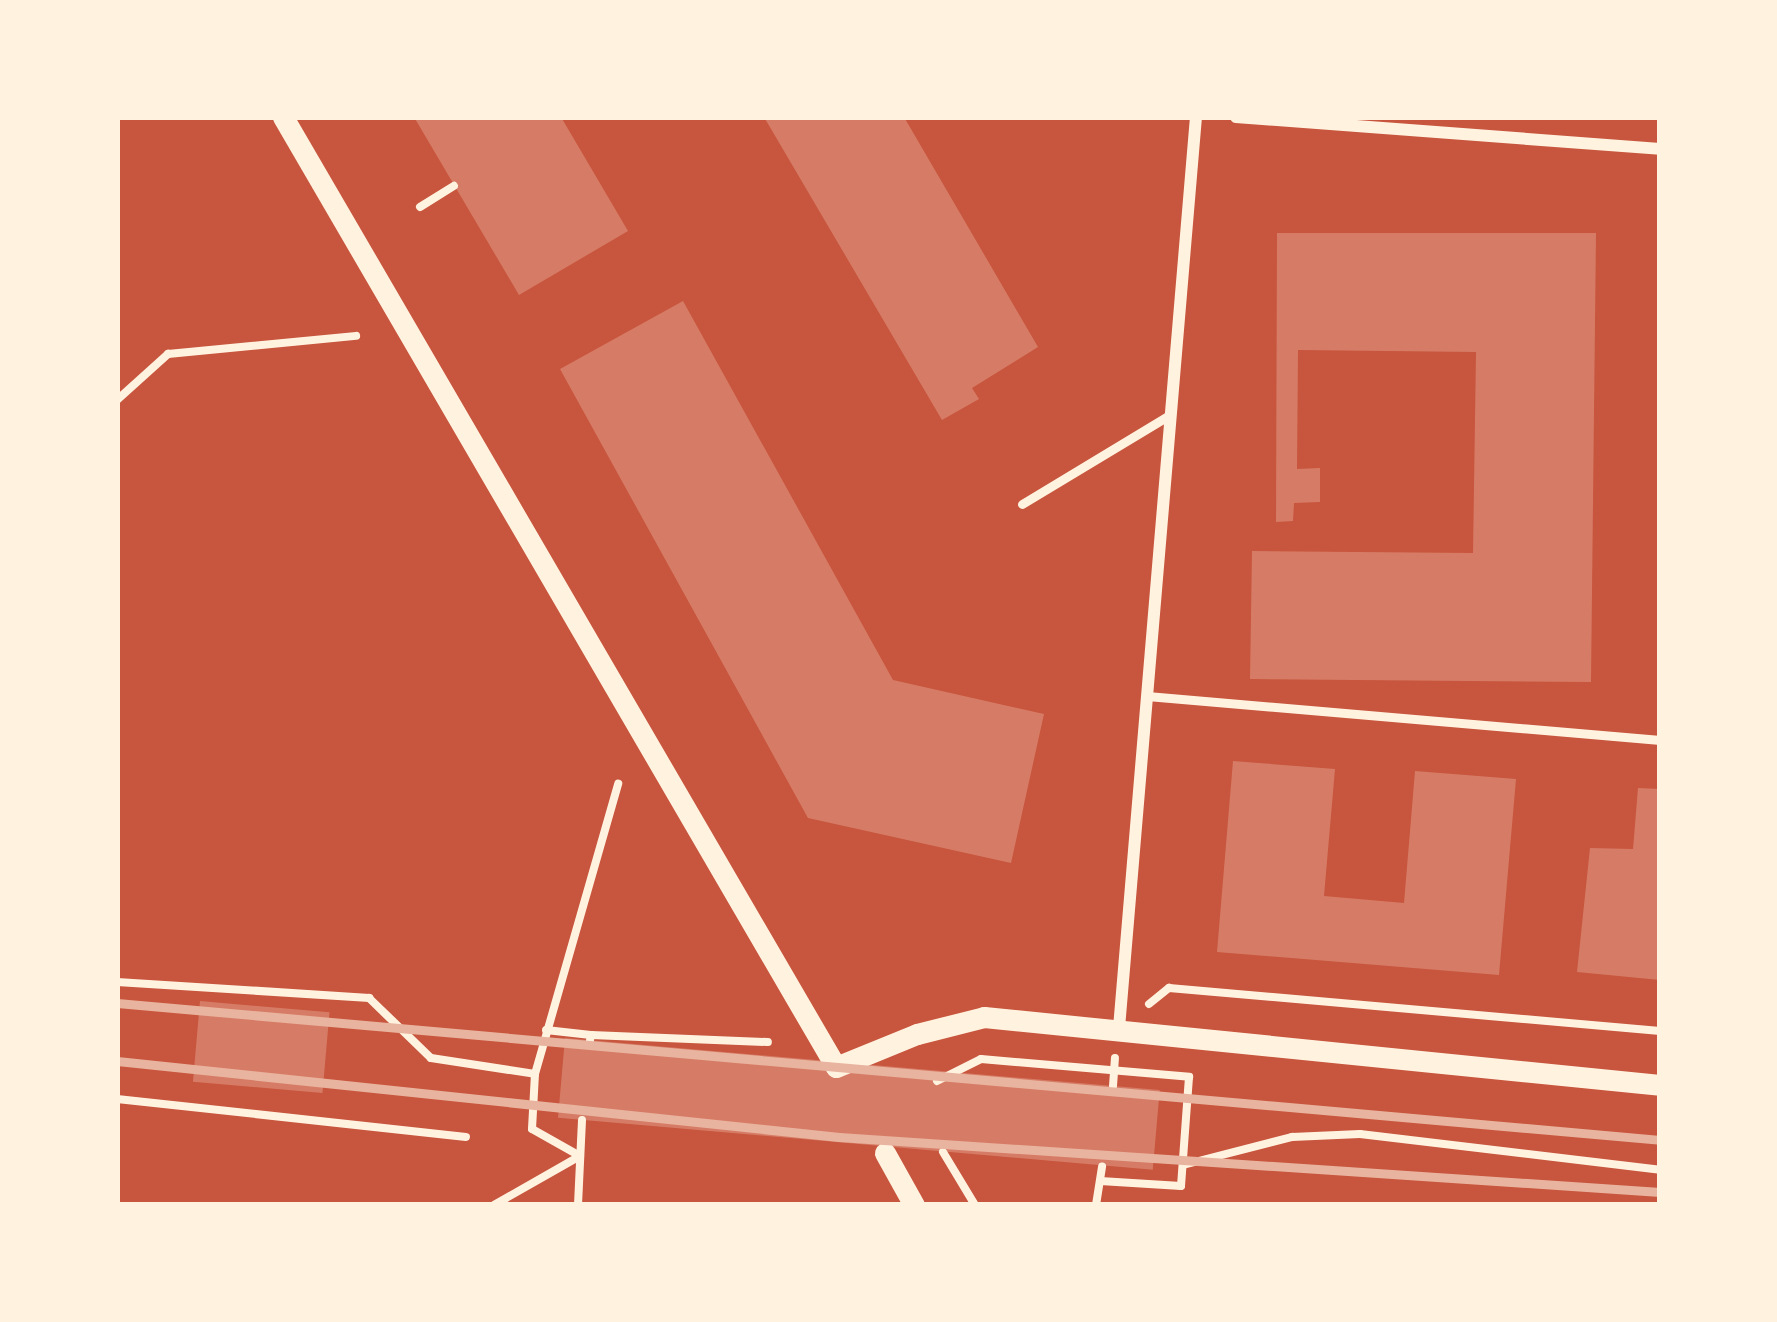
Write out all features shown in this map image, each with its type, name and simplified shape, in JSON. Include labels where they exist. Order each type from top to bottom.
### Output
[{"type":"street","points":[[284,117],[836,1067],[917,1034],[984,1017],[1660,1085]]},
{"type":"street","points":[[1118,1028],[1196,117]]},
{"type":"street","points":[[1236,117],[1660,149]]},
{"type":"street","points":[[885,1153],[914,1205]]},
{"type":"lane","points":[[1022,504],[1171,413]]},
{"type":"lane","points":[[1147,696],[1660,740]]},
{"type":"path","points":[[420,207],[454,186]]},
{"type":"path","points":[[117,400],[168,355],[356,336]]},
{"type":"path","points":[[580,1156],[532,1129],[535,1074],[619,784]]},
{"type":"path","points":[[117,982],[369,998],[431,1058],[535,1074]]},
{"type":"path","points":[[1118,1028],[1169,988],[1660,1031]]},
{"type":"path","points":[[546,1030],[591,1037],[767,1042]]},
{"type":"path","points":[[937,1081],[982,1059],[1189,1078],[1181,1186],[1100,1181]]},
{"type":"path","points":[[117,1100],[466,1137]]},
{"type":"path","points":[[578,1205],[581,1120]]},
{"type":"path","points":[[1183,1165],[1292,1137],[1360,1134],[1660,1170]]},
{"type":"path","points":[[943,1152],[975,1205]]},
{"type":"path","points":[[494,1205],[580,1156]]},
{"type":"path","points":[[1096,1205],[1102,1166]]},
{"type":"building","points":[[414,117],[561,117],[628,231],[519,295]]},
{"type":"building","points":[[764,117],[904,117],[1038,347],[972,388],[979,399],[942,420]]},
{"type":"building","points":[[1277,233],[1596,233],[1591,682],[1250,679],[1252,551],[1473,553],[1476,352],[1298,350],[1297,469],[1320,468],[1320,502],[1294,503],[1293,521],[1276,522]]},
{"type":"building","points":[[683,301],[893,680],[1044,714],[1011,863],[808,818],[560,369]]},
{"type":"building","points":[[1233,761],[1335,769],[1324,896],[1404,903],[1415,771],[1516,779],[1499,975],[1217,952]]},
{"type":"building","points":[[1638,788],[1660,789],[1660,980],[1577,972],[1590,848],[1633,849]]},
{"type":"building","points":[[200,1001],[330,1012],[322,1093],[193,1082]]},
{"type":"building","points":[[565,1038],[1160,1090],[1153,1170],[558,1118]]},
{"type":"railway","points":[[117,1003],[1660,1140]]},
{"type":"railway","points":[[117,1061],[839,1137],[1660,1192]]}]
